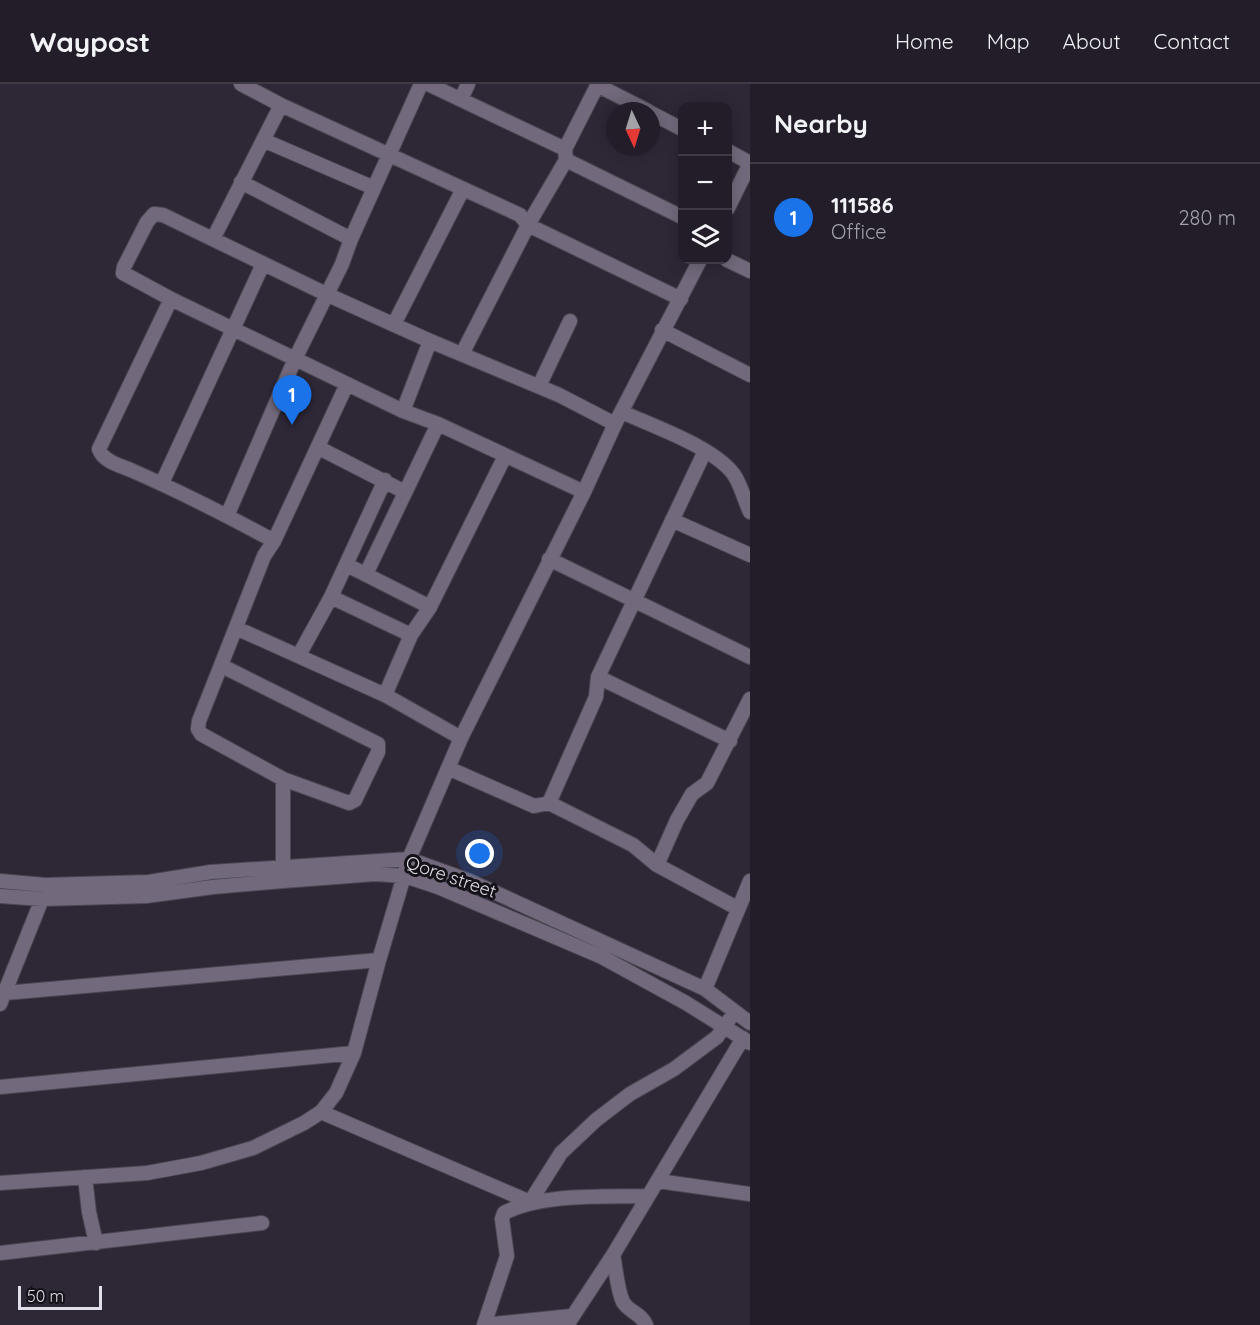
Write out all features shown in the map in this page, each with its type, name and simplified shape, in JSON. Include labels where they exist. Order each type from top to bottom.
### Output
[{"type":"street","points":[[241,84],[281,105],[520,215],[528,225],[681,299]]},
{"type":"street","points":[[226,516],[295,359],[342,264],[351,239],[421,84]]},
{"type":"street","points":[[428,84],[462,99],[678,215]]},
{"type":"street","points":[[462,99],[468,84]]},
{"type":"street","points":[[462,354],[566,154],[597,85],[630,102]]},
{"type":"street","points":[[213,239],[281,105]]},
{"type":"street","points":[[660,118],[678,127]]},
{"type":"street","points":[[263,140],[374,188]]},
{"type":"street","points":[[732,154],[750,163],[747,180],[732,202]]},
{"type":"street","points":[[241,182],[351,239]]},
{"type":"street","points":[[394,324],[463,189]]},
{"type":"street","points":[[584,492],[438,424],[403,411],[171,299],[123,273],[147,222],[154,214],[163,215],[326,294],[430,341],[705,451],[723,462],[735,477],[750,512]]},
{"type":"street","points":[[732,262],[750,271]]},
{"type":"street","points":[[162,483],[264,264]]},
{"type":"street","points":[[0,1183],[147,1173],[201,1163],[253,1148],[304,1123],[321,1112],[336,1093],[354,1053],[409,859],[461,738],[662,330],[681,299],[698,264]]},
{"type":"street","points":[[171,299],[99,450],[101,455],[162,483],[274,541]]},
{"type":"street","points":[[539,386],[570,321]]},
{"type":"street","points":[[662,330],[750,375]]},
{"type":"street","points":[[403,411],[430,341]]},
{"type":"street","points":[[222,666],[378,744],[378,752],[355,800],[349,803],[283,779],[201,734],[198,729],[199,721],[264,556],[274,541],[319,448],[347,384]]},
{"type":"street","points":[[366,574],[438,424]]},
{"type":"street","points":[[319,448],[405,492]]},
{"type":"street","points":[[549,803],[596,697],[598,677],[705,451]]},
{"type":"street","points":[[385,695],[411,634],[430,607],[505,456]]},
{"type":"street","points":[[299,655],[331,597],[385,480]]},
{"type":"street","points":[[672,520],[750,555]]},
{"type":"street","points":[[549,560],[750,657]]},
{"type":"street","points":[[346,565],[430,607]]},
{"type":"street","points":[[331,597],[411,634]]},
{"type":"street","points":[[236,628],[385,695],[461,738]]},
{"type":"street","points":[[598,677],[730,741]]},
{"type":"street","points":[[657,865],[687,802],[692,794],[707,783],[750,699]]},
{"type":"street","points":[[448,768],[534,806],[549,803],[633,845],[657,865],[737,908]]},
{"type":"street","points":[[283,779],[283,867]]},
{"type":"street","name":"Qore street","points":[[0,882],[56,885],[149,882],[211,872],[409,859],[470,881],[705,989],[750,1023]]},
{"type":"street","name":"Qore street","points":[[0,896],[42,899],[146,896],[213,886],[375,874],[405,876],[438,887],[602,957],[686,1003],[747,1041]]},
{"type":"street","points":[[705,989],[737,908],[749,885]]},
{"type":"street","points":[[42,899],[3,999],[379,960]]},
{"type":"street","points":[[530,1202],[561,1153],[596,1120],[630,1094],[674,1069],[717,1037],[735,1013]]},
{"type":"street","points":[[647,1196],[530,1202],[504,1213],[502,1220],[507,1256],[484,1325],[569,1321],[747,1041]]},
{"type":"street","points":[[0,1087],[354,1053]]},
{"type":"street","points":[[321,1112],[530,1202]]},
{"type":"street","points":[[85,1178],[96,1243]]},
{"type":"street","points":[[658,1181],[750,1194]]},
{"type":"street","points":[[0,1253],[262,1223]]},
{"type":"street","points":[[613,1255],[622,1300],[628,1309],[644,1319],[646,1325]]},
{"type":"place","name":"111586","points":[[292,425]]}]
